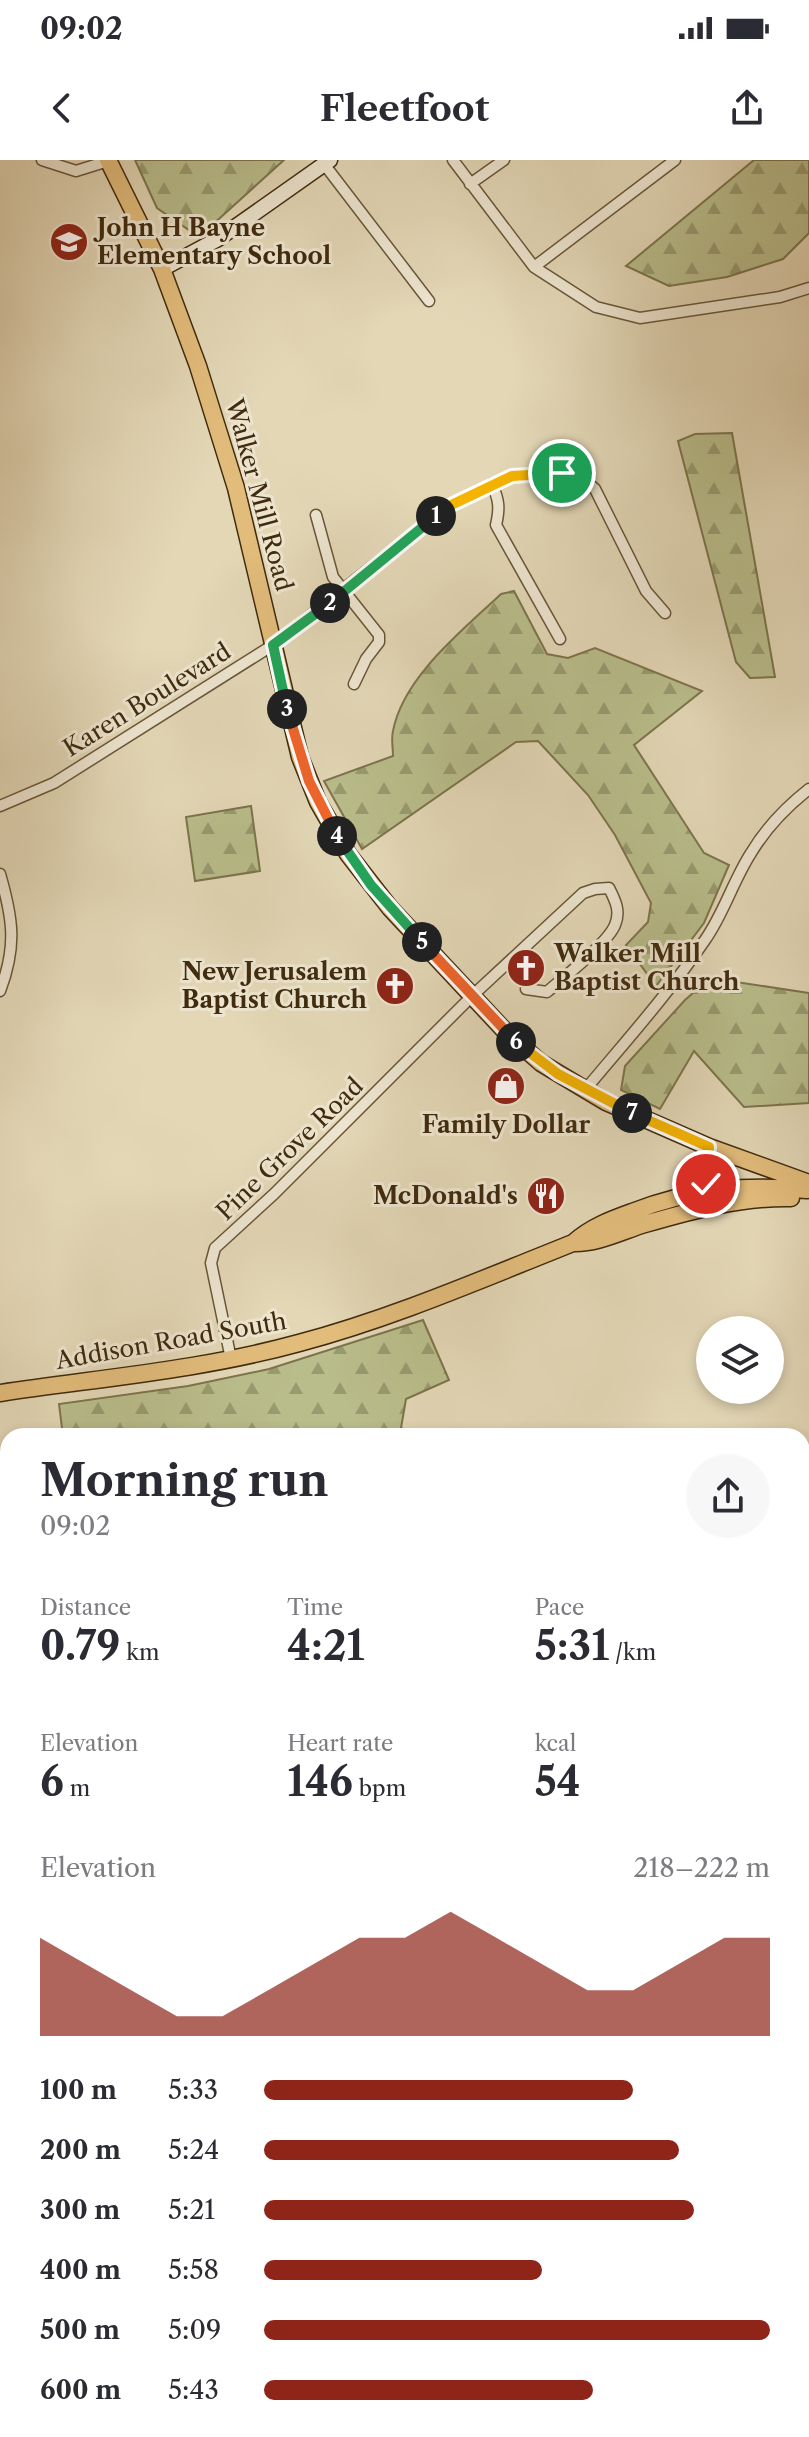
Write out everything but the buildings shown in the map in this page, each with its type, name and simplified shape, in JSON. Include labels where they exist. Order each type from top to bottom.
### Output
[{"type":"main road","name":"Walker Mill Road","points":[[108,160],[162,269],[198,366],[224,451],[300,757],[338,840],[390,908],[524,1050],[585,1090],[709,1147],[809,1183]]},
{"type":"main road","points":[[696,1193],[706,1184],[709,1147]]},
{"type":"main road","points":[[709,1147],[725,1168],[729,1195],[809,1200]]},
{"type":"main road","name":"Addison Road South","points":[[0,1393],[231,1359],[346,1330],[573,1243],[593,1241],[729,1195],[767,1187],[809,1190]]},
{"type":"main road","name":"Addison Road South","points":[[573,1243],[588,1229],[658,1201],[696,1193],[729,1195]]},
{"type":"street","points":[[42,160],[76,171],[108,160]]},
{"type":"street","points":[[453,160],[534,267],[596,307],[640,318],[780,297],[809,288]]},
{"type":"street","points":[[470,184],[504,160]]},
{"type":"street","points":[[534,267],[675,160]]},
{"type":"street","points":[[162,269],[218,239],[327,162],[429,301]]},
{"type":"street","name":"Karen Boulevard","points":[[0,806],[54,783],[273,645],[447,507],[512,476],[562,473],[587,479],[595,489],[646,591],[665,613]]},
{"type":"street","points":[[492,484],[500,509],[496,525],[560,639]]},
{"type":"street","points":[[316,515],[329,567],[380,638],[354,684]]},
{"type":"street","points":[[585,1090],[693,958],[717,922],[750,854],[766,832],[809,789]]},
{"type":"street","points":[[0,874],[13,926],[10,963],[0,991]]},
{"type":"street","points":[[472,996],[583,893],[609,888],[617,903],[615,927],[547,992],[526,989]]},
{"type":"street","name":"Pine Grove Road","points":[[231,1359],[211,1263],[213,1250],[285,1184],[472,996]]},
{"type":"green space","points":[[135,160],[284,160],[199,237],[157,208]]},
{"type":"green space","points":[[754,160],[809,160],[809,233],[783,259],[727,277],[669,286],[626,266]]},
{"type":"green space","points":[[732,433],[775,677],[750,678],[736,662],[678,441],[695,434]]},
{"type":"green space","points":[[514,591],[547,654],[568,658],[595,648],[702,691],[634,745],[704,853],[729,865],[704,923],[656,986],[626,945],[648,922],[651,903],[615,835],[588,795],[538,741],[516,742],[362,849],[324,781],[393,756],[392,734],[399,711],[422,673],[501,594]]},
{"type":"green space","points":[[251,806],[260,871],[195,881],[186,817]]},
{"type":"green space","points":[[710,978],[809,993],[809,1103],[744,1107],[694,1051],[660,1109],[621,1090],[625,1066],[685,1000]]},
{"type":"green space","points":[[423,1320],[449,1380],[406,1399],[401,1428],[62,1428],[59,1404],[188,1386],[269,1369]]},
{"type":"place","name":"John H Bayne Elementary School","points":[[69,242]]},
{"type":"place","name":"Walker Mill Baptist Church","points":[[526,968]]},
{"type":"place","name":"New Jerusalem Baptist Church","points":[[395,986]]},
{"type":"place","name":"Family Dollar","points":[[506,1086]]},
{"type":"place","name":"McDonald's","points":[[546,1196]]},
{"type":"route","points":[[562,473],[512,476],[447,507],[334,600],[273,645],[290,722],[309,781],[338,840],[371,885],[524,1050],[606,1102],[709,1147],[706,1184]]}]
